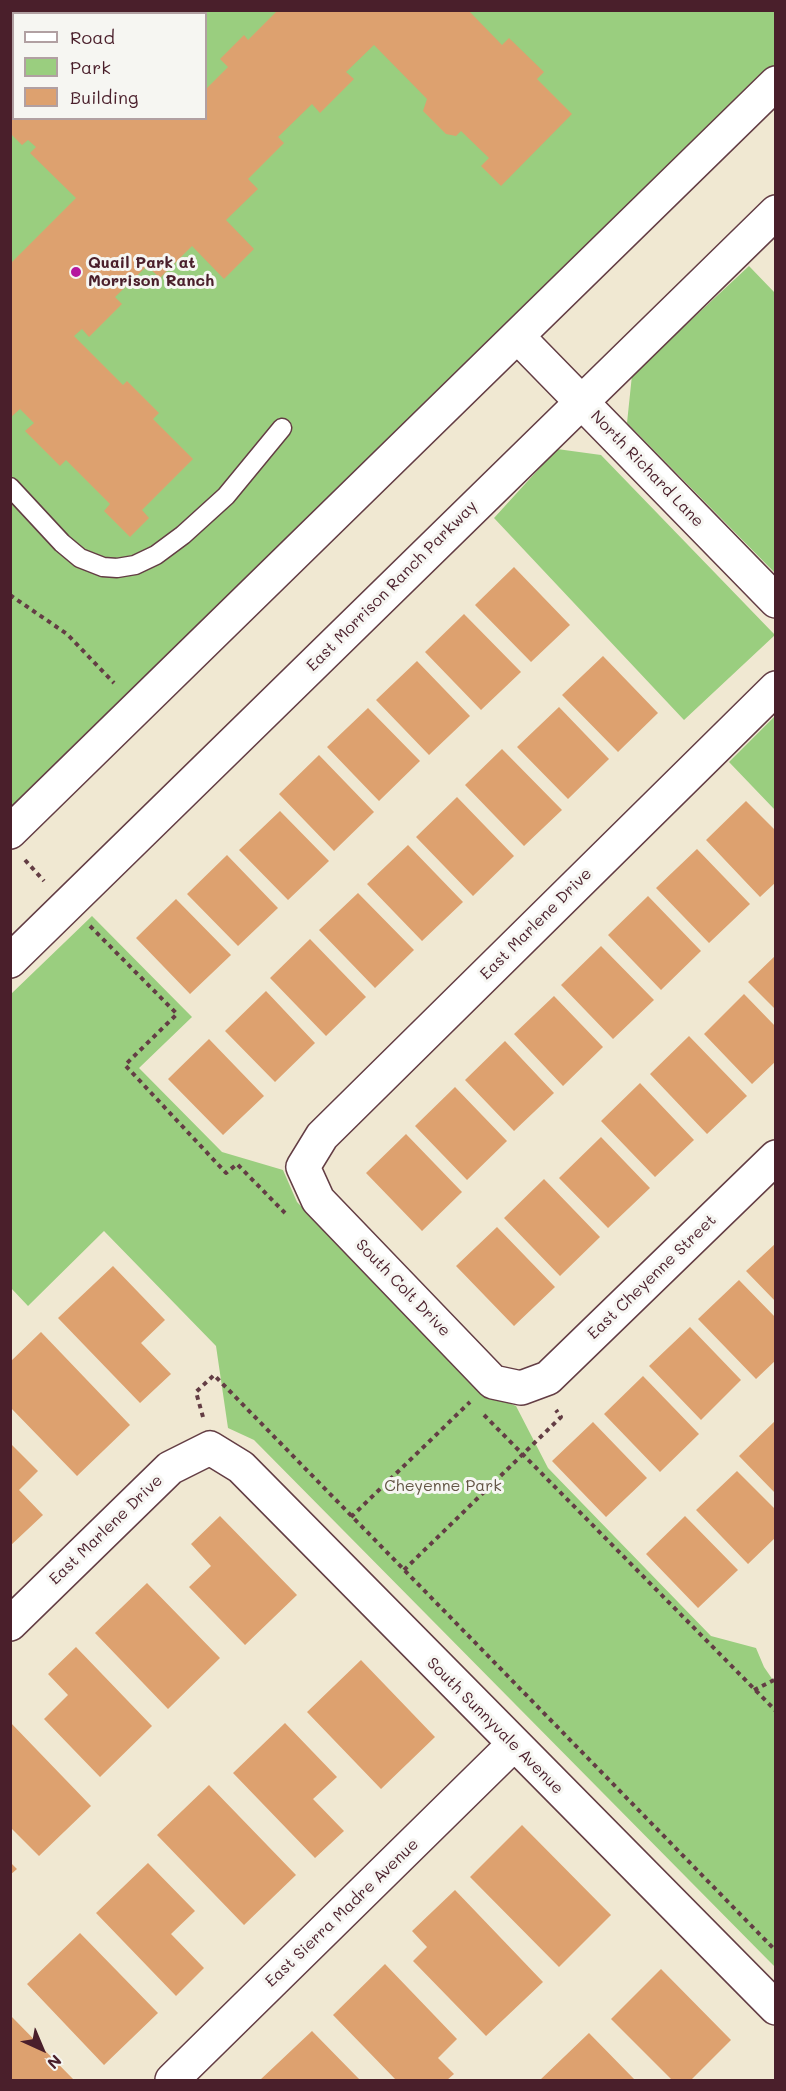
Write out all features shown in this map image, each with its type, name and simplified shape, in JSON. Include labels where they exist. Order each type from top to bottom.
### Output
[{"type":"street","points":[[10,832],[518,338],[776,83]]},
{"type":"street","name":"East Morrison Ranch Parkway","points":[[10,962],[776,212]]},
{"type":"street","name":"North Richard Lane","points":[[518,338],[776,601]]},
{"type":"street","name":"East Marlene Drive","points":[[303,1167],[322,1136],[776,688]]},
{"type":"street","name":"East Cheyenne Street","points":[[529,1385],[549,1378],[776,1156]]},
{"type":"street","name":"South Colt Drive","points":[[303,1167],[318,1200],[493,1382],[529,1385]]},
{"type":"street","name":"East Marlene Drive","points":[[10,1624],[170,1468],[210,1448]]},
{"type":"street","name":"South Sunnyvale Avenue","points":[[210,1448],[241,1467],[513,1745],[776,2008]]},
{"type":"street","name":"East Sierra Madre Avenue","points":[[171,2080],[513,1745]]},
{"type":"lane","points":[[10,487],[80,558],[103,567],[117,568],[135,564],[156,555],[183,535],[226,496],[282,428]]},
{"type":"path","points":[[10,595],[67,634],[115,684],[107,692]]},
{"type":"path","points":[[210,1448],[196,1392],[214,1375],[776,1951]]},
{"type":"path","points":[[404,1570],[561,1417],[529,1385]]},
{"type":"path","points":[[351,1516],[471,1401]]},
{"type":"path","points":[[754,1690],[776,1679]]},
{"type":"green space","points":[[11,11],[775,11],[775,69],[11,818]]},
{"type":"green space","points":[[749,266],[775,293],[775,573],[627,423],[632,375]]},
{"type":"green space","points":[[557,449],[601,455],[775,635],[684,720],[494,518]]},
{"type":"green space","points":[[775,716],[775,810],[729,762]]},
{"type":"green space","name":"Cheyenne Park","points":[[92,916],[192,1017],[139,1068],[222,1152],[283,1170],[297,1202],[482,1392],[516,1406],[548,1468],[711,1636],[756,1648],[764,1667],[775,1683],[775,1967],[254,1440],[228,1428],[216,1346],[104,1231],[28,1306],[11,1288],[11,994]]},
{"type":"building","points":[[10,10],[19,10],[12,12],[10,20]]},
{"type":"building","name":"Quail Park at Morrison Ranch","points":[[278,10],[468,10],[502,45],[509,38],[544,72],[537,79],[572,114],[501,186],[481,166],[489,158],[461,131],[456,136],[446,134],[423,111],[427,99],[374,45],[346,72],[354,79],[320,113],[312,104],[278,137],[284,143],[248,179],[258,189],[226,220],[254,249],[224,279],[192,246],[160,278],[147,266],[115,297],[122,304],[89,337],[82,329],[74,336],[123,385],[127,381],[159,413],[153,419],[193,459],[142,510],[149,518],[130,537],[104,511],[110,504],[66,460],[60,466],[25,431],[34,423],[20,409],[10,418],[10,264],[76,198],[30,153],[36,147],[28,140],[22,145],[10,133],[10,109],[12,108],[12,120],[207,120],[207,88],[228,67],[220,59],[244,35],[248,40]]},
{"type":"building","points":[[514,567],[570,625],[531,662],[475,605]]},
{"type":"building","points":[[464,614],[521,672],[481,710],[425,652]]},
{"type":"building","points":[[603,656],[658,713],[618,752],[562,695]]},
{"type":"building","points":[[417,661],[470,716],[429,755],[376,700]]},
{"type":"building","points":[[559,707],[609,759],[568,799],[517,747]]},
{"type":"building","points":[[368,708],[420,761],[379,801],[327,747]]},
{"type":"building","points":[[502,749],[562,810],[524,846],[465,785]]},
{"type":"building","points":[[319,755],[374,812],[334,851],[279,794]]},
{"type":"building","points":[[457,797],[514,856],[473,896],[416,837]]},
{"type":"building","points":[[746,801],[776,831],[776,882],[760,897],[706,840]]},
{"type":"building","points":[[280,811],[329,861],[288,900],[239,850]]},
{"type":"building","points":[[408,845],[463,902],[422,941],[367,884]]},
{"type":"building","points":[[697,849],[750,904],[709,943],[656,888]]},
{"type":"building","points":[[227,855],[278,908],[238,946],[187,894]]},
{"type":"building","points":[[358,893],[414,950],[375,988],[319,930]]},
{"type":"building","points":[[648,896],[701,951],[661,990],[608,935]]},
{"type":"building","points":[[176,899],[231,955],[190,994],[136,938]]},
{"type":"building","points":[[310,939],[366,997],[326,1036],[270,978]]},
{"type":"building","points":[[601,946],[654,1000],[613,1039],[561,985]]},
{"type":"building","points":[[776,955],[776,1010],[748,982]]},
{"type":"building","points":[[266,991],[315,1043],[275,1082],[225,1031]]},
{"type":"building","points":[[744,994],[776,1027],[776,1061],[752,1084],[704,1034]]},
{"type":"building","points":[[554,996],[603,1047],[563,1086],[514,1034]]},
{"type":"building","points":[[689,1036],[747,1096],[707,1134],[650,1074]]},
{"type":"building","points":[[209,1039],[264,1096],[223,1135],[168,1079]]},
{"type":"building","points":[[505,1041],[554,1093],[514,1131],[465,1080]]},
{"type":"building","points":[[640,1083],[694,1140],[655,1177],[601,1121]]},
{"type":"building","points":[[455,1087],[507,1141],[467,1180],[415,1126]]},
{"type":"building","points":[[406,1134],[462,1192],[422,1231],[366,1173]]},
{"type":"building","points":[[601,1137],[650,1188],[608,1228],[559,1178]]},
{"type":"building","points":[[544,1179],[600,1237],[560,1276],[504,1218]]},
{"type":"building","points":[[497,1227],[555,1287],[514,1326],[456,1266]]},
{"type":"building","points":[[776,1243],[776,1302],[746,1271]]},
{"type":"building","points":[[113,1266],[165,1320],[141,1343],[171,1374],[140,1403],[58,1318]]},
{"type":"building","points":[[739,1280],[776,1318],[776,1360],[756,1379],[698,1319]]},
{"type":"building","points":[[690,1327],[741,1380],[701,1420],[649,1366]]},
{"type":"building","points":[[41,1332],[130,1425],[77,1476],[10,1407],[10,1362]]},
{"type":"building","points":[[643,1376],[699,1434],[660,1472],[604,1414]]},
{"type":"building","points":[[776,1420],[776,1494],[739,1456]]},
{"type":"building","points":[[593,1422],[647,1478],[606,1517],[552,1461]]},
{"type":"building","points":[[10,1443],[38,1471],[19,1490],[43,1515],[10,1546]]},
{"type":"building","points":[[737,1471],[776,1510],[776,1537],[748,1564],[696,1510]]},
{"type":"building","points":[[220,1516],[297,1595],[245,1645],[189,1587],[211,1566],[191,1544]]},
{"type":"building","points":[[685,1516],[738,1570],[698,1608],[646,1554]]},
{"type":"building","points":[[147,1583],[220,1658],[168,1709],[95,1633]]},
{"type":"building","points":[[76,1647],[152,1726],[100,1777],[44,1719],[68,1695],[48,1674]]},
{"type":"building","points":[[361,1660],[435,1737],[381,1789],[307,1712]]},
{"type":"building","points":[[10,1722],[91,1806],[39,1856],[10,1827]]},
{"type":"building","points":[[285,1723],[337,1777],[313,1799],[344,1831],[315,1858],[233,1773]]},
{"type":"building","points":[[209,1785],[296,1875],[244,1925],[157,1835]]},
{"type":"building","points":[[522,1825],[611,1915],[559,1967],[470,1877]]},
{"type":"building","points":[[10,1862],[17,1869],[10,1875]]},
{"type":"building","points":[[148,1863],[195,1911],[171,1934],[204,1968],[176,1996],[96,1913]]},
{"type":"building","points":[[455,1890],[543,1982],[486,2036],[413,1961],[427,1947],[412,1931]]},
{"type":"building","points":[[80,1933],[158,2013],[104,2065],[27,1984]]},
{"type":"building","points":[[385,1964],[457,2039],[438,2058],[454,2074],[447,2080],[396,2080],[333,2015]]},
{"type":"building","points":[[661,1969],[731,2040],[691,2080],[672,2080],[611,2019]]},
{"type":"building","points":[[10,2015],[74,2080],[10,2080]]},
{"type":"building","points":[[312,2031],[360,2080],[260,2080]]},
{"type":"building","points":[[589,2033],[635,2080],[540,2080]]},
{"type":"place","name":"Quail Park at Morrison Ranch","points":[[76,272]]}]
